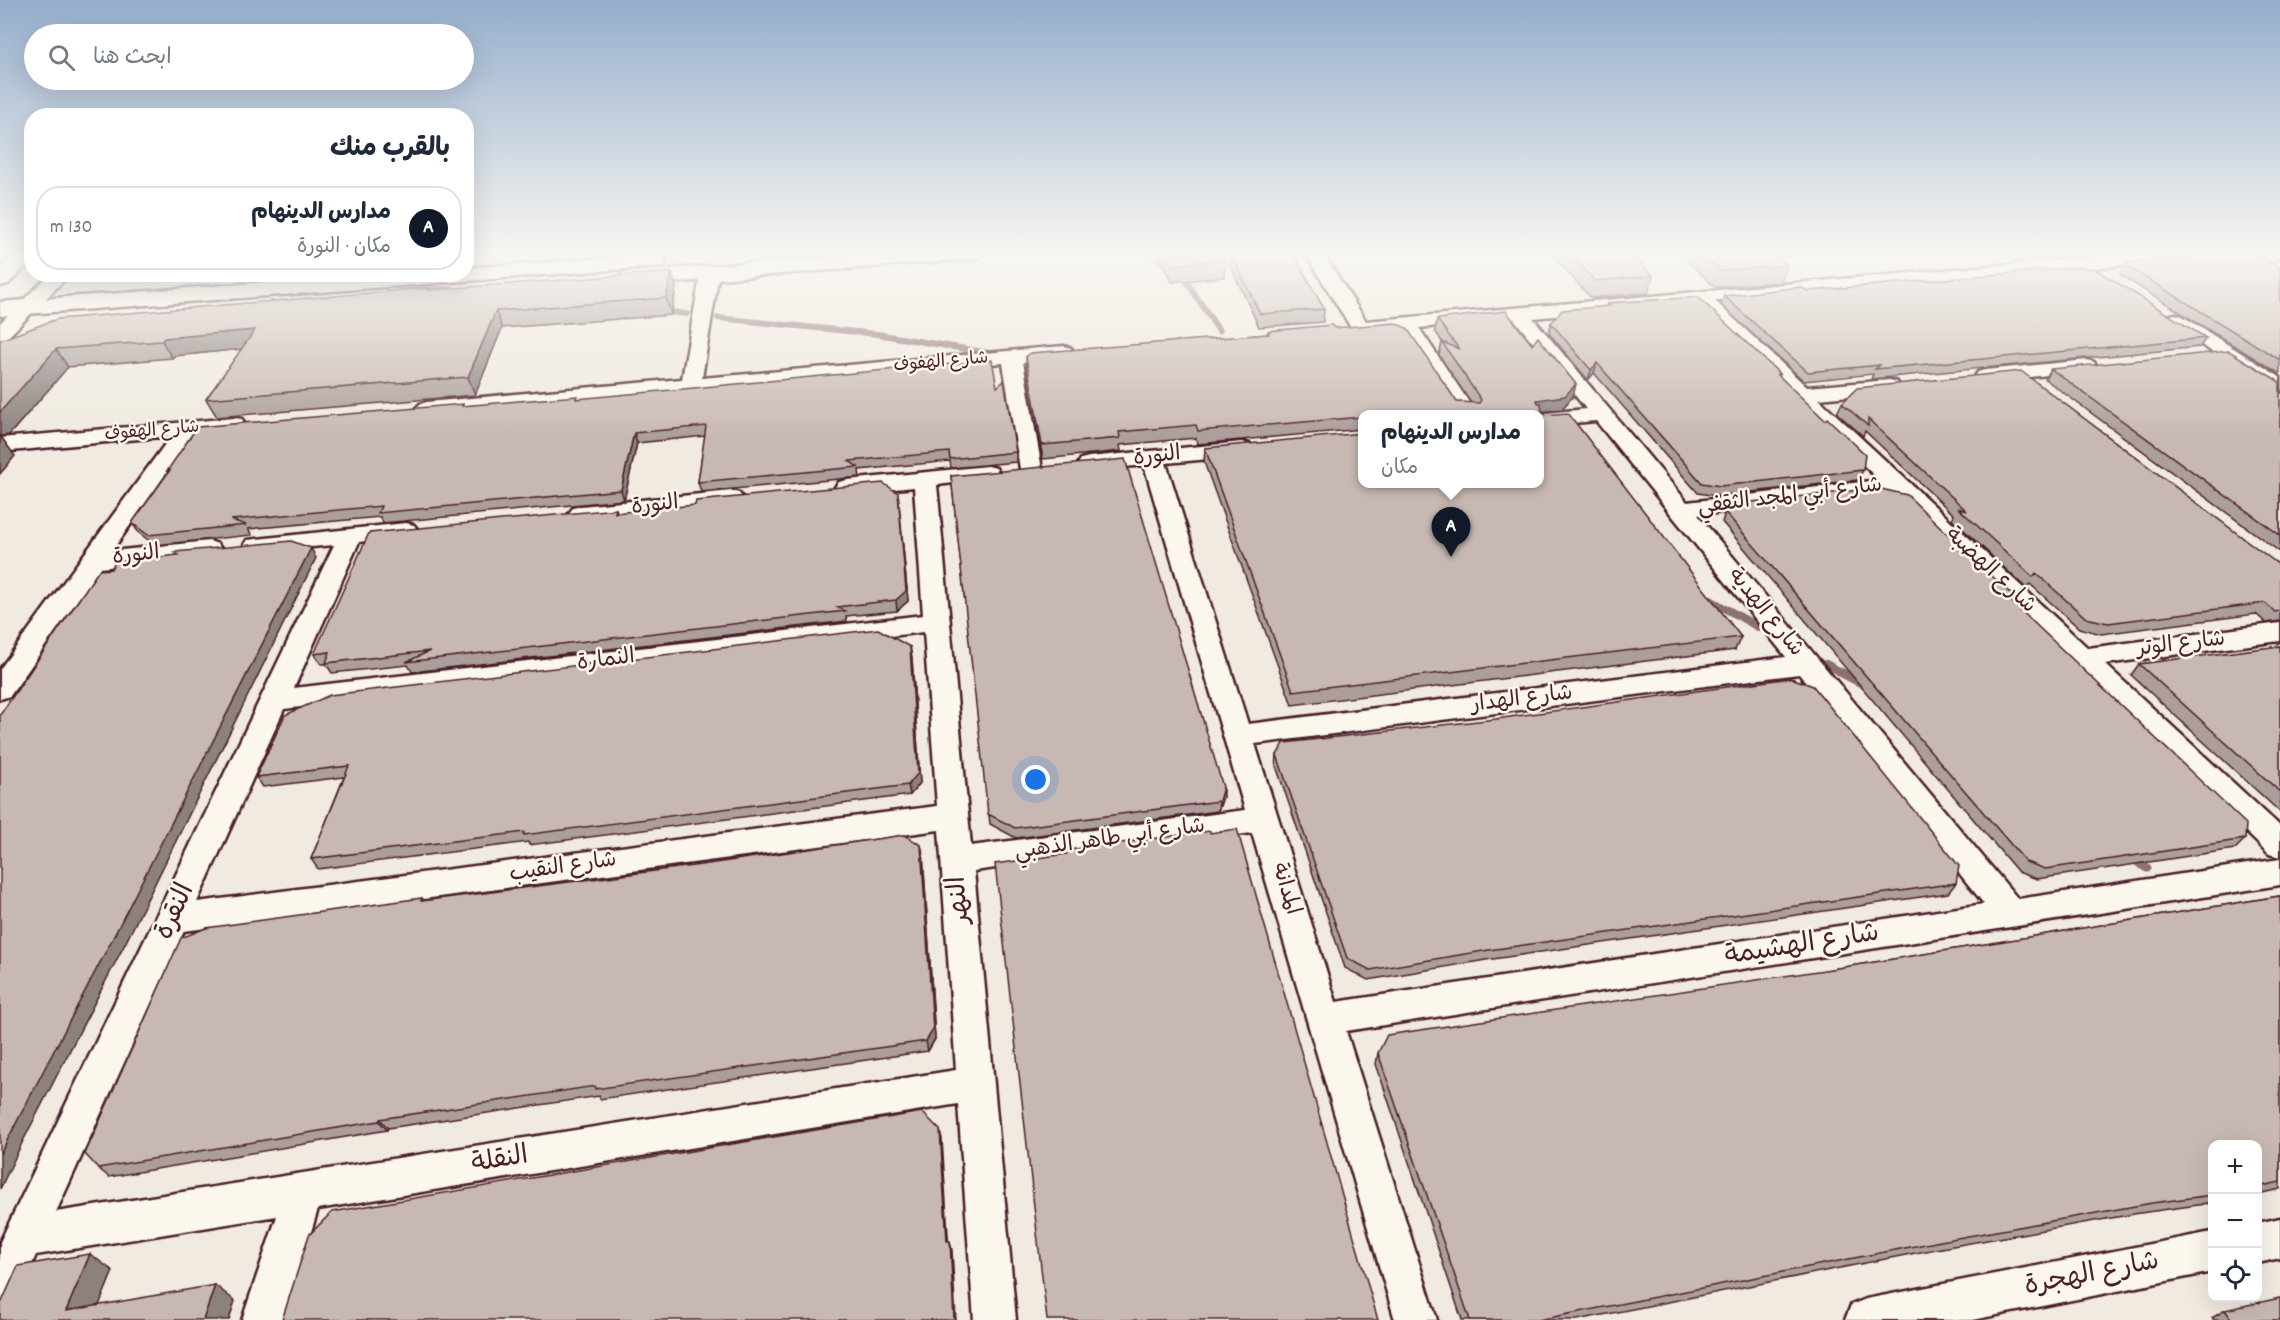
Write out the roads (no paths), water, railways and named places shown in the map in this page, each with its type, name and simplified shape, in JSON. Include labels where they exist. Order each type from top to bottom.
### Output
[{"type":"main road","points":[[104,323],[205,315]]},
{"type":"main road","points":[[0,353],[24,340]]},
{"type":"street","points":[[0,334],[22,315]]},
{"type":"street","points":[[691,385],[700,315]]},
{"type":"street","points":[[1352,315],[1360,327]]},
{"type":"street","points":[[1336,329],[1501,315]]},
{"type":"street","name":"شارع الهدية","points":[[1520,315],[2011,914]]},
{"type":"street","name":"شارع الهضبة","points":[[1718,315],[2280,845]]},
{"type":"street","points":[[2166,315],[2280,387]]},
{"type":"street","points":[[1406,323],[1463,410]]},
{"type":"street","name":"شارع الهفوف","points":[[410,409],[1081,351]]},
{"type":"street","points":[[2192,356],[2226,352]]},
{"type":"street","points":[[1012,357],[1050,468]]},
{"type":"street","points":[[1962,379],[2111,364]]},
{"type":"street","points":[[2020,373],[2048,394]]},
{"type":"street","points":[[1802,394],[1905,384]]},
{"type":"street","points":[[1544,420],[1601,414]]},
{"type":"street","name":"شارع الهفوف","points":[[0,445],[257,422]]},
{"type":"street","points":[[0,688],[187,429]]},
{"type":"street","name":"النورة","points":[[820,490],[1269,446]]},
{"type":"street","name":"المدانة","points":[[1153,458],[1416,1320]]},
{"type":"street","name":"النهر","points":[[925,480],[995,1320]]},
{"type":"street","name":"شارع أبي المجد الثقفي","points":[[1681,510],[1898,485]]},
{"type":"street","name":"النورة","points":[[561,515],[749,497]]},
{"type":"street","name":"النورة","points":[[91,561],[432,528]]},
{"type":"street","name":"النقرة","points":[[0,1287],[350,536]]},
{"type":"street","name":"النمارة","points":[[274,700],[937,622]]},
{"type":"street","name":"شارع الوتر","points":[[2082,658],[2280,632]]},
{"type":"street","name":"شارع الهدار","points":[[1238,736],[1807,664]]},
{"type":"street","name":"شارع النقيب","points":[[173,919],[953,816]]},
{"type":"street","name":"شارع أبي طاهر الذهبي","points":[[957,861],[1264,819]]},
{"type":"street","name":"شارع الهشيمة","points":[[1325,1019],[2280,872]]},
{"type":"street","name":"النقلة","points":[[23,1237],[976,1084]]},
{"type":"street","points":[[262,1320],[304,1192]]},
{"type":"street","points":[[2262,1242],[2280,1238]]},
{"type":"street","name":"شارع الهجرة","points":[[1866,1320],[2208,1253]]},
{"type":"waterway","points":[[1208,315],[1219,331]]},
{"type":"waterway","points":[[718,318],[877,334],[995,354]]},
{"type":"waterway","points":[[1705,597],[1758,627]]},
{"type":"waterway","points":[[1826,664],[1843,673]]},
{"type":"waterway","points":[[1840,672],[1865,685]]},
{"type":"waterway","points":[[2130,857],[2147,868]]},
{"type":"place","name":"مدارس الدينهام","points":[[1451,557]]}]
